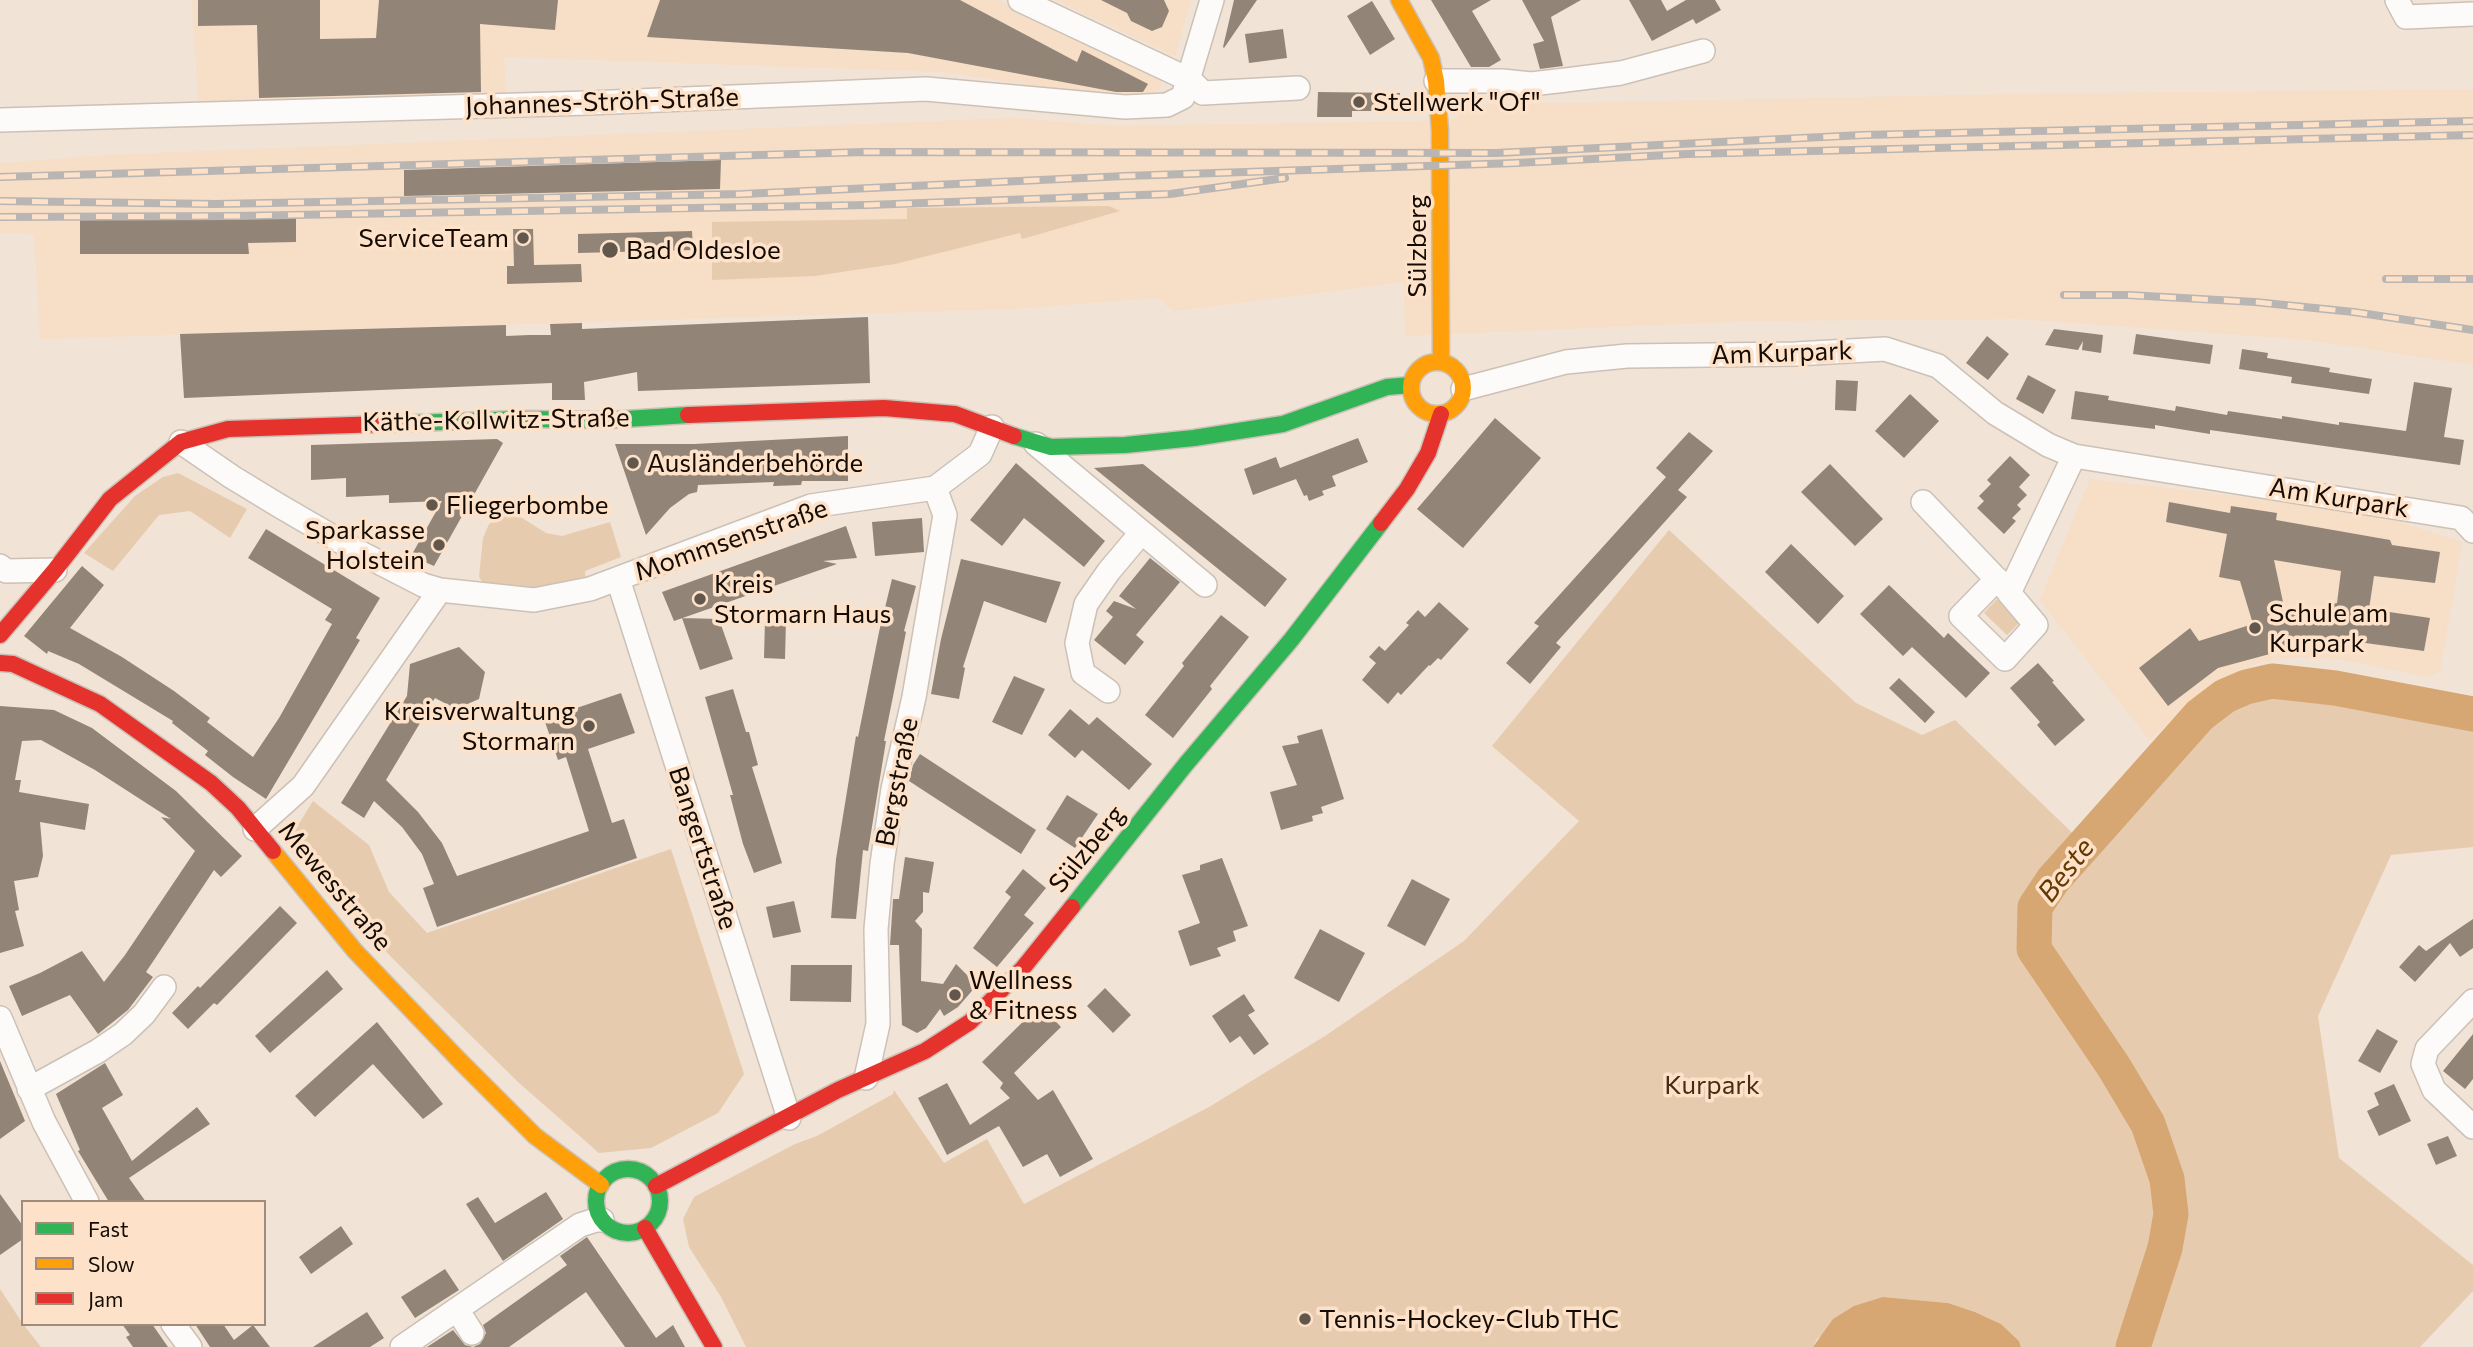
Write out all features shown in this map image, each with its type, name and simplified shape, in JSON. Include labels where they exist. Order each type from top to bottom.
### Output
[{"type":"street","points":[[1020,0],[1190,80],[1203,93],[1298,88]]},
{"type":"street","points":[[1190,80],[1212,0]]},
{"type":"street","name":"Sülzberg","points":[[1399,0],[1431,58],[1436,81],[1440,131],[1441,362]]},
{"type":"street","points":[[2397,0],[2406,17],[2473,15]]},
{"type":"street","points":[[1436,81],[1531,84],[1621,74],[1703,51]]},
{"type":"street","name":"Johannes-Ströh-Straße","points":[[0,120],[588,103],[926,89],[1125,107],[1167,104],[1183,97],[1190,80]]},
{"type":"street","name":"Am Kurpark","points":[[1463,389],[1566,362],[1627,356],[1783,354],[1885,349],[1938,366],[1995,413],[2048,445],[2074,456],[2461,517],[2473,531]]},
{"type":"street","points":[[1441,414],[1419,407],[1411,393],[1411,385],[1418,370],[1424,365],[1441,362],[1448,364],[1460,374],[1463,389]]},
{"type":"street","points":[[992,427],[1051,447],[1125,445],[1194,438],[1283,424],[1387,387],[1411,385]]},
{"type":"street","name":"Sülzberg","points":[[656,1186],[838,1090],[925,1051],[970,1022],[1023,968],[1185,764],[1291,640],[1407,489],[1428,453],[1441,414],[1454,408],[1463,389]]},
{"type":"street","name":"Käthe-Kollwitz-Straße","points":[[0,635],[110,499],[181,442],[228,429],[520,419],[610,421],[651,416],[884,408],[955,414],[992,427]]},
{"type":"street","name":"Mommsenstraße","points":[[181,442],[232,477],[357,551],[422,585],[440,590],[534,600],[590,589],[811,506],[935,488],[980,454],[992,427]]},
{"type":"street","points":[[1036,444],[1205,585]]},
{"type":"street","points":[[1923,502],[2003,586],[2074,456]]},
{"type":"street","name":"Bergstraße","points":[[866,1078],[878,1024],[876,929],[887,826],[914,697],[945,515],[935,488]]},
{"type":"street","points":[[1108,691],[1083,673],[1077,643],[1086,604],[1109,570],[1140,533]]},
{"type":"street","points":[[0,566],[6,570],[55,570]]},
{"type":"street","name":"Bangertstraße","points":[[618,579],[789,1118]]},
{"type":"street","points":[[255,829],[303,786],[440,590]]},
{"type":"street","name":"Mewesstraße","points":[[0,663],[13,664],[100,704],[211,783],[239,808],[355,951],[460,1061],[535,1136],[601,1185]]},
{"type":"street","points":[[29,1089],[123,1034],[144,1014],[164,987]]},
{"type":"street","points":[[2473,1002],[2427,1049],[2423,1064],[2434,1090],[2473,1128]]},
{"type":"street","points":[[0,1017],[44,1122],[86,1200]]},
{"type":"street","points":[[622,1170],[643,1173],[656,1186],[660,1209],[655,1219],[645,1228],[629,1233],[619,1232],[603,1220],[598,1211],[596,1200],[601,1185],[612,1174],[622,1170]]},
{"type":"street","points":[[402,1347],[580,1225],[603,1220]]},
{"type":"street","points":[[645,1228],[714,1347]]},
{"type":"street","points":[[458,1311],[472,1333]]},
{"type":"street","points":[[174,1326],[190,1347]]},
{"type":"shaded area","points":[[192,0],[997,0],[1159,75],[1162,84],[1158,91],[1133,101],[943,72],[504,57],[506,95],[199,114]]},
{"type":"shaded area","points":[[1055,0],[1191,0],[1175,56]]},
{"type":"shaded area","points":[[2473,89],[2473,365],[2310,340],[2019,319],[1749,321],[1405,336],[1404,282],[1174,311],[1157,298],[1012,309],[40,339],[34,234],[0,233],[0,163],[107,155],[1012,118],[1117,126],[1419,121],[1457,119],[1465,105],[2013,94]]},
{"type":"shaded area","name":"Schule am Kurpark","points":[[2090,479],[2364,511],[2462,542],[2440,671],[2428,677],[2344,660],[2299,657],[2265,661],[2211,685],[2149,740],[2040,600]]},
{"type":"shaded area","points":[[1883,1297],[1948,1303],[1975,1312],[2001,1324],[2019,1341],[2021,1347],[1813,1347],[1833,1319],[1854,1306]]},
{"type":"green space","points":[[1109,206],[1120,211],[1022,239],[1020,233],[895,264],[815,276],[712,280],[712,222],[907,219],[907,208]]},
{"type":"green space","points":[[178,473],[247,509],[230,538],[190,511],[159,515],[113,571],[84,553],[135,496],[163,477]]},
{"type":"green space","points":[[519,516],[546,533],[562,536],[610,522],[621,557],[585,571],[586,582],[533,590],[485,586],[479,577],[483,538],[489,524],[502,517]]},
{"type":"green space","name":"Kurpark","points":[[1669,530],[1856,703],[1922,735],[1955,720],[2085,845],[2200,715],[2225,696],[2246,687],[2272,681],[2335,688],[2473,714],[2473,847],[2391,855],[2318,1016],[2339,1158],[2473,1265],[2473,1291],[2420,1347],[2021,1347],[2019,1341],[2001,1324],[1975,1312],[1948,1303],[1883,1297],[1817,1339],[1813,1347],[746,1347],[721,1297],[689,1247],[683,1219],[694,1197],[795,1144],[817,1136],[893,1094],[894,1090],[944,1163],[987,1139],[1024,1204],[1209,1107],[1325,1036],[1464,941],[1579,821],[1492,746]]},
{"type":"green space","points":[[1997,599],[2019,623],[2007,635],[1984,613]]},
{"type":"green space","points":[[313,801],[369,845],[389,892],[427,933],[671,849],[744,1074],[718,1113],[651,1148],[599,1153],[518,1082],[392,958],[288,841]]},
{"type":"green space","points":[[0,1289],[21,1321],[21,1326],[25,1326],[41,1347],[0,1347]]},
{"type":"building","points":[[198,0],[320,0],[320,39],[376,38],[379,0],[558,0],[555,30],[480,24],[481,92],[259,98],[257,25],[198,26]]},
{"type":"building","points":[[660,0],[960,0],[1077,62],[1082,50],[1148,84],[1143,92],[1116,92],[908,53],[647,37]]},
{"type":"building","points":[[1101,0],[1164,0],[1169,11],[1162,27],[1152,31],[1131,21],[1127,13]]},
{"type":"building","points":[[1234,0],[1257,0],[1224,48],[1223,47]]},
{"type":"building","points":[[1431,0],[1491,0],[1472,11],[1501,60],[1489,67],[1471,67]]},
{"type":"building","points":[[1522,0],[1581,0],[1551,17],[1563,66],[1540,69],[1533,44],[1544,41]]},
{"type":"building","points":[[1629,0],[1661,0],[1667,11],[1686,0],[1715,0],[1721,10],[1696,24],[1693,19],[1652,41]]},
{"type":"building","points":[[1372,1],[1395,39],[1370,55],[1347,16]]},
{"type":"building","points":[[1283,29],[1287,58],[1249,63],[1245,34]]},
{"type":"building","name":"Stellwerk \"Of\"","points":[[1318,92],[1400,93],[1400,111],[1352,111],[1352,117],[1317,117]]},
{"type":"building","points":[[721,160],[720,189],[404,196],[404,170]]},
{"type":"building","points":[[296,217],[296,242],[248,243],[249,254],[80,254],[80,219]]},
{"type":"building","points":[[513,229],[533,229],[534,265],[581,264],[582,282],[507,284],[507,266],[514,266]]},
{"type":"building","points":[[692,231],[693,250],[578,253],[578,234]]},
{"type":"building","points":[[868,317],[870,383],[638,391],[637,372],[584,382],[585,400],[552,400],[552,383],[184,398],[180,334],[506,325],[506,336],[551,335],[550,324],[582,323],[582,329]]},
{"type":"building","points":[[2054,329],[2103,335],[2101,353],[2082,350],[2083,341],[2078,350],[2045,345]]},
{"type":"building","points":[[2136,334],[2213,345],[2210,364],[2133,354]]},
{"type":"building","points":[[1987,336],[2009,354],[1988,380],[1966,363]]},
{"type":"building","points":[[2242,349],[2268,353],[2267,358],[2330,368],[2329,372],[2372,379],[2369,394],[2291,383],[2292,377],[2239,369]]},
{"type":"building","points":[[2028,375],[2056,390],[2043,414],[2016,399]]},
{"type":"building","points":[[1836,380],[1858,381],[1856,411],[1835,410]]},
{"type":"building","points":[[2414,382],[2452,388],[2444,437],[2464,440],[2460,465],[2210,430],[2210,434],[2155,425],[2155,429],[2071,419],[2075,391],[2109,396],[2108,400],[2175,411],[2176,406],[2227,415],[2228,411],[2406,431]]},
{"type":"building","points":[[1910,394],[1939,421],[1904,458],[1875,431]]},
{"type":"building","points":[[1495,418],[1541,458],[1463,548],[1417,509]]},
{"type":"building","points":[[1689,432],[1713,451],[1678,490],[1687,497],[1556,643],[1561,647],[1530,684],[1506,663],[1539,626],[1534,623],[1666,477],[1656,468]]},
{"type":"building","points":[[848,436],[848,481],[802,481],[801,485],[773,486],[774,482],[698,485],[697,492],[689,494],[670,508],[646,535],[615,444],[694,444]]},
{"type":"building","points":[[1358,438],[1368,462],[1332,476],[1336,486],[1322,491],[1324,495],[1309,501],[1296,479],[1253,495],[1244,469],[1276,457],[1280,468]]},
{"type":"building","points":[[497,439],[503,443],[434,566],[411,556],[442,501],[389,503],[389,495],[346,497],[346,478],[311,480],[311,445]]},
{"type":"building","points":[[2010,456],[2030,475],[2019,487],[2027,495],[2017,505],[2021,509],[2012,518],[2016,521],[2004,534],[1977,508],[1984,501],[1979,496],[1991,484],[1987,480]]},
{"type":"building","points":[[1016,463],[1105,541],[1084,567],[1024,518],[1002,546],[970,520]]},
{"type":"building","points":[[1143,464],[1287,579],[1265,607],[1094,468]]},
{"type":"building","points":[[1830,464],[1883,519],[1855,546],[1801,492]]},
{"type":"building","points":[[2169,502],[2230,513],[2231,506],[2277,513],[2276,520],[2390,540],[2392,545],[2440,552],[2435,583],[2374,576],[2369,609],[2430,618],[2424,651],[2329,638],[2218,668],[2168,706],[2139,668],[2190,628],[2199,641],[2253,624],[2240,581],[2219,577],[2227,534],[2166,522]],"holes":[[[2274,560],[2341,571],[2337,603],[2286,616]]]},
{"type":"building","points":[[922,518],[924,552],[875,556],[872,522]]},
{"type":"building","name":"Kreis Stormarn Haus","points":[[846,526],[857,558],[823,561],[837,564],[674,621],[662,592]]},
{"type":"building","points":[[266,529],[380,598],[356,638],[360,640],[266,799],[205,755],[208,751],[172,723],[173,721],[79,664],[48,651],[47,654],[24,636],[82,566],[104,585],[70,628],[122,657],[174,691],[210,718],[207,722],[253,757],[279,718],[332,624],[325,620],[332,609],[248,558]]},
{"type":"building","points":[[1791,544],[1844,596],[1818,624],[1765,572]]},
{"type":"building","points":[[1150,558],[1180,582],[1136,635],[1144,642],[1125,665],[1094,640],[1113,617],[1106,611],[1114,601],[1136,609],[1119,596]]},
{"type":"building","points":[[961,559],[1061,582],[1046,623],[984,601],[963,667],[965,668],[959,699],[931,694],[941,639]]},
{"type":"building","points":[[892,579],[916,586],[904,631],[906,632],[884,741],[868,851],[863,850],[856,919],[831,918],[836,859],[856,736],[858,737]]},
{"type":"building","points":[[1889,585],[1944,638],[1948,633],[1990,673],[1966,698],[1912,647],[1903,656],[1860,614]]},
{"type":"building","points":[[1439,602],[1469,629],[1441,660],[1438,658],[1429,665],[1401,695],[1398,692],[1388,704],[1362,680],[1376,663],[1369,657],[1379,646],[1385,651],[1409,625],[1406,623],[1418,610],[1425,617]]},
{"type":"building","points":[[1221,615],[1249,637],[1173,738],[1145,715]]},
{"type":"building","points":[[682,618],[719,619],[733,659],[700,670]]},
{"type":"building","points":[[765,620],[786,620],[785,659],[764,658]]},
{"type":"building","points":[[459,647],[485,672],[479,699],[456,709],[435,698],[386,780],[418,812],[442,843],[457,876],[589,831],[566,757],[558,760],[544,719],[621,693],[635,733],[588,749],[612,823],[624,819],[637,858],[437,927],[423,888],[434,884],[422,854],[402,827],[374,801],[364,818],[341,803],[407,696],[410,664]]},
{"type":"building","points":[[2038,663],[2085,720],[2055,746],[2037,725],[2040,722],[2010,688]]},
{"type":"building","points":[[1014,676],[1045,689],[1022,735],[992,722]]},
{"type":"building","points":[[1899,678],[1935,712],[1925,723],[1889,688]]},
{"type":"building","points":[[733,689],[746,732],[749,732],[758,765],[752,767],[782,863],[754,873],[743,844],[730,795],[733,795],[705,697]]},
{"type":"building","points":[[0,706],[54,710],[92,728],[176,791],[242,856],[221,877],[214,870],[146,972],[153,977],[128,1010],[98,1034],[70,995],[22,1016],[9,986],[82,951],[104,982],[195,851],[161,817],[171,819],[95,770],[41,740],[22,741],[15,780],[21,780],[19,792],[89,804],[85,830],[40,822],[43,856],[38,877],[14,881],[19,910],[15,911],[24,946],[0,953]]},
{"type":"building","points":[[1070,709],[1089,725],[1097,717],[1152,764],[1129,790],[1082,750],[1075,758],[1048,735]]},
{"type":"building","points":[[1322,729],[1344,799],[1321,807],[1323,813],[1312,816],[1313,821],[1281,830],[1270,792],[1297,785],[1282,746],[1299,743],[1297,736]]},
{"type":"building","points":[[920,754],[1036,830],[1021,854],[909,781],[913,765]]},
{"type":"building","points":[[1067,795],[1098,814],[1075,848],[1046,829]]},
{"type":"building","points":[[905,857],[934,862],[929,893],[923,892],[923,912],[915,921],[922,929],[921,981],[943,984],[956,964],[977,985],[958,1007],[944,1016],[940,1009],[926,1028],[917,1033],[902,1025],[899,945],[890,945],[893,899],[899,899]]},
{"type":"building","points":[[1222,858],[1248,926],[1233,931],[1236,941],[1217,948],[1221,956],[1190,966],[1178,931],[1200,923],[1182,875],[1200,870],[1200,865]]},
{"type":"building","points":[[1023,869],[1046,888],[1024,915],[1034,923],[997,967],[973,948],[1011,897],[1005,892]]},
{"type":"building","points":[[1412,879],[1450,899],[1425,946],[1387,926]]},
{"type":"building","points":[[794,901],[801,932],[773,938],[766,907]]},
{"type":"building","points":[[280,906],[297,923],[217,1005],[214,1003],[188,1029],[172,1013]]},
{"type":"building","points":[[2473,919],[2473,948],[2460,957],[2450,943],[2415,982],[2399,967],[2419,945],[2426,951]]},
{"type":"building","points":[[1320,929],[1365,953],[1339,1002],[1294,978]]},
{"type":"building","points":[[791,965],[852,965],[851,1002],[790,1001]]},
{"type":"building","points":[[327,970],[343,989],[270,1053],[255,1036]]},
{"type":"building","points":[[1105,988],[1131,1015],[1113,1033],[1087,1006]]},
{"type":"building","points":[[1244,994],[1255,1011],[1248,1015],[1269,1044],[1254,1055],[1240,1036],[1230,1043],[1212,1016]]},
{"type":"building","points":[[1040,1005],[1061,1027],[1014,1073],[1038,1100],[1053,1090],[1093,1159],[1060,1177],[1047,1154],[1023,1167],[999,1126],[947,1155],[918,1098],[947,1083],[970,1125],[1010,1098],[1000,1088],[1003,1083],[982,1062]]},
{"type":"building","points":[[377,1022],[443,1104],[423,1119],[373,1064],[315,1117],[295,1096]]},
{"type":"building","points":[[2377,1029],[2398,1041],[2380,1073],[2358,1061]]},
{"type":"building","points":[[2473,1034],[2473,1079],[2465,1089],[2443,1071]]},
{"type":"building","points":[[0,1061],[25,1121],[0,1139]]},
{"type":"building","points":[[105,1063],[123,1095],[102,1108],[132,1161],[197,1107],[210,1124],[129,1178],[145,1200],[108,1200],[78,1151],[80,1150],[56,1094]]},
{"type":"building","points":[[2394,1084],[2411,1121],[2379,1136],[2367,1111],[2379,1105],[2374,1093]]},
{"type":"building","points":[[2448,1136],[2457,1156],[2436,1165],[2427,1144]]},
{"type":"building","points":[[546,1192],[563,1219],[503,1261],[466,1204],[478,1197],[495,1223]]},
{"type":"building","points":[[0,1194],[21,1223],[21,1240],[0,1255]]},
{"type":"building","points":[[341,1226],[353,1244],[311,1274],[299,1257]]},
{"type":"building","points":[[587,1237],[656,1338],[673,1325],[685,1347],[625,1347],[586,1292],[509,1347],[473,1347],[480,1344],[486,1333],[483,1325],[567,1265],[560,1256]]},
{"type":"building","points":[[445,1269],[459,1290],[415,1318],[401,1297]]},
{"type":"building","points":[[367,1312],[384,1338],[370,1347],[313,1347]]},
{"type":"building","points":[[123,1326],[153,1326],[168,1347],[133,1347],[126,1337],[130,1335]]},
{"type":"building","points":[[196,1326],[224,1326],[234,1340],[254,1326],[270,1347],[210,1347]]},
{"type":"building","points":[[453,1330],[465,1345],[473,1347],[427,1347]]},
{"type":"waterway","name":"Beste","points":[[2133,1347],[2165,1248],[2171,1214],[2167,1179],[2148,1124],[2114,1067],[2034,949],[2035,907],[2053,880],[2200,715],[2225,696],[2246,687],[2272,681],[2335,688],[2473,714]]},
{"type":"railway","points":[[0,177],[864,152],[1496,153],[1863,135],[2473,121]]},
{"type":"railway","points":[[0,201],[215,204],[743,194],[1687,154],[2473,135]]},
{"type":"railway","points":[[0,217],[235,216],[868,205],[1170,194],[1285,178]]},
{"type":"railway","points":[[2386,279],[2473,279]]},
{"type":"railway","points":[[2064,295],[2128,295],[2255,302],[2354,312],[2473,330]]},
{"type":"traffic: fast","points":[[1014,436],[1051,447],[1125,445],[1194,438],[1283,424],[1387,387],[1411,385]]},
{"type":"traffic: fast","points":[[415,423],[520,419],[610,420],[688,415]]},
{"type":"traffic: fast","points":[[1072,907],[1186,764],[1291,640],[1381,523]]},
{"type":"traffic: fast","points":[[628,1169],[646,1175],[654,1183],[660,1201],[654,1219],[646,1227],[628,1233],[610,1227],[602,1219],[596,1201],[602,1183],[610,1175],[628,1169]]},
{"type":"traffic: slow","points":[[1399,0],[1431,58],[1436,81],[1440,131],[1441,362]]},
{"type":"traffic: slow","points":[[1437,362],[1456,369],[1463,388],[1456,407],[1437,414],[1418,407],[1411,388],[1418,369],[1437,362]]},
{"type":"traffic: slow","points":[[273,851],[355,951],[460,1061],[535,1136],[601,1185]]},
{"type":"traffic: jam","points":[[688,415],[884,408],[955,414],[1014,436]]},
{"type":"traffic: jam","points":[[1381,523],[1407,489],[1428,453],[1441,414]]},
{"type":"traffic: jam","points":[[0,635],[110,499],[181,442],[228,429],[415,423]]},
{"type":"traffic: jam","points":[[0,663],[13,664],[100,704],[211,783],[238,808],[273,851]]},
{"type":"traffic: jam","points":[[656,1186],[838,1090],[925,1051],[970,1022],[1023,968],[1072,907]]},
{"type":"traffic: jam","points":[[645,1228],[714,1347]]},
{"type":"place","name":"Stellwerk \"Of\"","points":[[1359,102]]},
{"type":"place","name":"ServiceTeam","points":[[523,238]]},
{"type":"place","name":"Bad Oldesloe","points":[[610,250]]},
{"type":"place","name":"Ausländerbehörde","points":[[633,463]]},
{"type":"place","name":"Fliegerbombe","points":[[432,505]]},
{"type":"place","name":"Sparkasse Holstein","points":[[439,545]]},
{"type":"place","name":"Kreis Stormarn Haus","points":[[700,599]]},
{"type":"place","name":"Schule am Kurpark","points":[[2255,628]]},
{"type":"place","name":"Kreisverwaltung Stormarn","points":[[589,726]]},
{"type":"place","name":"Wellness & Fitness","points":[[955,995]]},
{"type":"place","name":"Tennis-Hockey-Club THC","points":[[1305,1319]]}]
